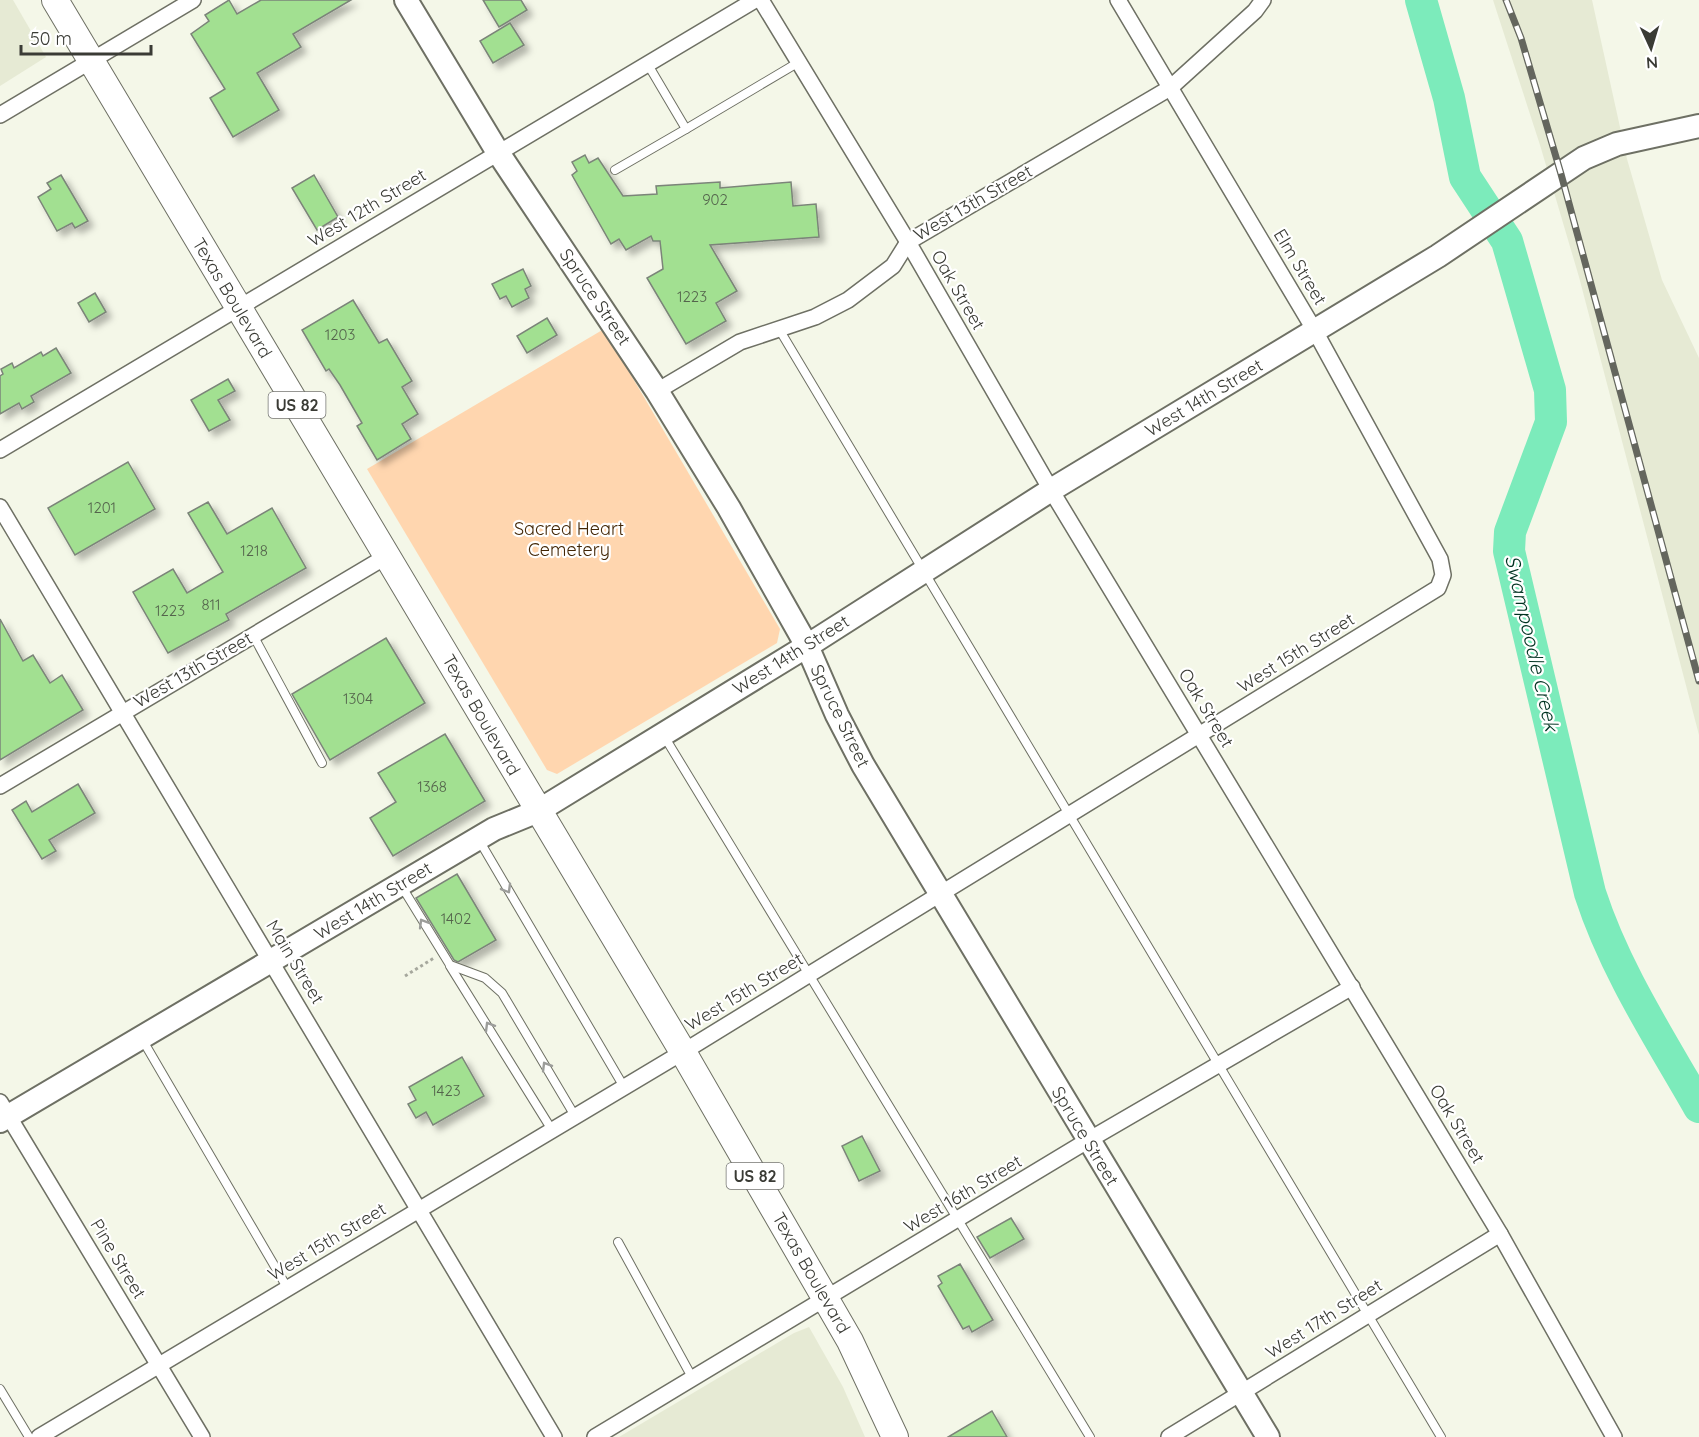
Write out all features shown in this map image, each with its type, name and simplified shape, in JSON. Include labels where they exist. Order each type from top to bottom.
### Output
[{"type":"main road","name":"Texas Boulevard","points":[[55,0],[683,1052],[827,1299],[867,1374],[895,1437]]},
{"type":"street","points":[[0,115],[193,0]]},
{"type":"street","name":"Spruce Street","points":[[406,0],[497,151],[657,391],[729,508],[807,646],[848,736],[940,894],[1268,1437]]},
{"type":"street","name":"West 12th Street","points":[[0,450],[238,309],[497,151],[754,0]]},
{"type":"street","name":"Oak Street","points":[[761,0],[908,242],[1051,490],[1500,1234],[1614,1437]]},
{"type":"street","name":"Elm Street","points":[[1118,0],[1315,331],[1440,559]]},
{"type":"street","name":"West 13th Street","points":[[657,391],[740,342],[815,317],[848,300],[894,266],[908,242],[1170,88],[1263,0]]},
{"type":"street","name":"West 14th Street","points":[[3,1113],[141,1037],[478,838],[538,811],[807,646],[1051,490],[1459,242],[1571,168],[1617,144],[1699,126]]},
{"type":"street","name":"Main Street","points":[[0,507],[554,1437]]},
{"type":"street","name":"West 13th Street","points":[[0,786],[387,556]]},
{"type":"street","name":"West 15th Street","points":[[39,1437],[160,1367],[418,1209],[683,1052],[1438,588],[1443,575],[1440,559]]},
{"type":"street","name":"West 16th Street","points":[[595,1437],[1088,1141],[1352,987]]},
{"type":"street","name":"Pine Street","points":[[3,1113],[202,1437]]},
{"type":"street","name":"West 17th Street","points":[[1168,1437],[1500,1234]]},
{"type":"lane","points":[[615,170],[799,62]]},
{"type":"lane","points":[[647,63],[686,129]]},
{"type":"lane","points":[[779,329],[1441,1437]]},
{"type":"lane","points":[[253,635],[322,763]]},
{"type":"lane","points":[[663,734],[1090,1437]]},
{"type":"lane","points":[[478,838],[624,1087]]},
{"type":"lane","points":[[400,885],[552,1130]]},
{"type":"lane","points":[[450,965],[485,978],[502,993],[576,1116]]},
{"type":"lane","points":[[141,1037],[288,1288]]},
{"type":"lane","points":[[618,1242],[693,1379]]},
{"type":"lane","points":[[0,1389],[29,1437]]},
{"type":"path","points":[[405,976],[442,954]]},
{"type":"shaded area","points":[[0,0],[13,0],[46,57],[0,86]]},
{"type":"shaded area","points":[[1493,0],[1592,0],[1627,159],[1662,280],[1699,358],[1699,735],[1579,277],[1540,145]]},
{"type":"shaded area","points":[[809,1327],[843,1387],[865,1437],[619,1437],[794,1333]]},
{"type":"green space","name":"Sacred Heart Cemetery","points":[[604,329],[780,629],[777,643],[557,774],[547,770],[367,469]]},
{"type":"building","points":[[229,0],[237,14],[261,0],[351,0],[293,34],[301,47],[257,73],[279,110],[233,137],[210,98],[225,89],[191,34],[209,21],[205,15]]},
{"type":"building","points":[[483,0],[521,0],[527,10],[499,27]]},
{"type":"building","points":[[510,23],[524,45],[493,63],[480,41]]},
{"type":"building","points":[[585,155],[589,163],[598,158],[623,196],[657,194],[656,186],[720,182],[720,188],[791,182],[793,206],[816,204],[819,237],[710,245],[737,291],[716,303],[726,321],[686,344],[647,278],[663,269],[660,241],[653,241],[651,236],[626,250],[619,239],[611,244],[572,175],[577,171],[572,162]]},
{"type":"building","points":[[61,175],[88,221],[75,228],[72,223],[57,231],[38,197],[51,189],[47,183]]},
{"type":"building","points":[[314,175],[338,217],[317,230],[292,188]]},
{"type":"building","points":[[523,269],[531,286],[525,289],[529,298],[512,307],[506,296],[500,299],[492,284]]},
{"type":"building","points":[[95,293],[106,312],[89,322],[78,303]]},
{"type":"building","points":[[353,300],[379,343],[387,339],[412,381],[402,387],[418,414],[402,424],[411,439],[377,460],[357,426],[362,423],[340,385],[329,369],[326,371],[302,330]]},
{"type":"building","points":[[547,318],[557,335],[527,353],[517,336]]},
{"type":"building","points":[[56,348],[71,373],[31,396],[34,402],[22,409],[19,403],[0,414],[0,376],[3,374],[1,369],[12,363],[14,368],[41,352],[43,356]]},
{"type":"building","points":[[228,379],[235,391],[218,400],[230,420],[209,431],[191,400]]},
{"type":"building","points":[[128,462],[155,509],[75,555],[48,508]]},
{"type":"building","points":[[208,502],[227,534],[272,508],[306,568],[226,614],[229,620],[168,653],[133,592],[173,569],[187,593],[223,572],[188,513]]},
{"type":"building","points":[[0,619],[23,661],[33,655],[50,683],[62,675],[83,710],[0,760]]},
{"type":"building","points":[[386,638],[425,703],[330,760],[292,694]]},
{"type":"building","points":[[445,734],[485,801],[393,856],[370,818],[396,802],[378,773]]},
{"type":"building","points":[[78,784],[95,813],[49,840],[56,851],[42,859],[12,810],[26,801],[32,812]]},
{"type":"building","points":[[457,874],[496,940],[458,962],[454,960],[416,898]]},
{"type":"building","points":[[462,1057],[484,1096],[433,1125],[426,1112],[416,1118],[408,1104],[416,1100],[409,1087]]},
{"type":"building","points":[[862,1136],[880,1171],[859,1181],[842,1146]]},
{"type":"building","points":[[1011,1218],[1024,1239],[990,1258],[977,1237]]},
{"type":"building","points":[[960,1264],[993,1320],[972,1332],[969,1326],[963,1329],[938,1286],[942,1283],[938,1276]]},
{"type":"building","points":[[992,1411],[1007,1437],[948,1437]]},
{"type":"waterway","name":"Swampoodle Creek","points":[[1421,0],[1449,98],[1465,177],[1507,241],[1550,390],[1551,422],[1510,532],[1509,551],[1590,893],[1625,976],[1699,1107]]},
{"type":"railway","points":[[1506,0],[1521,38],[1561,174],[1699,681]]}]
